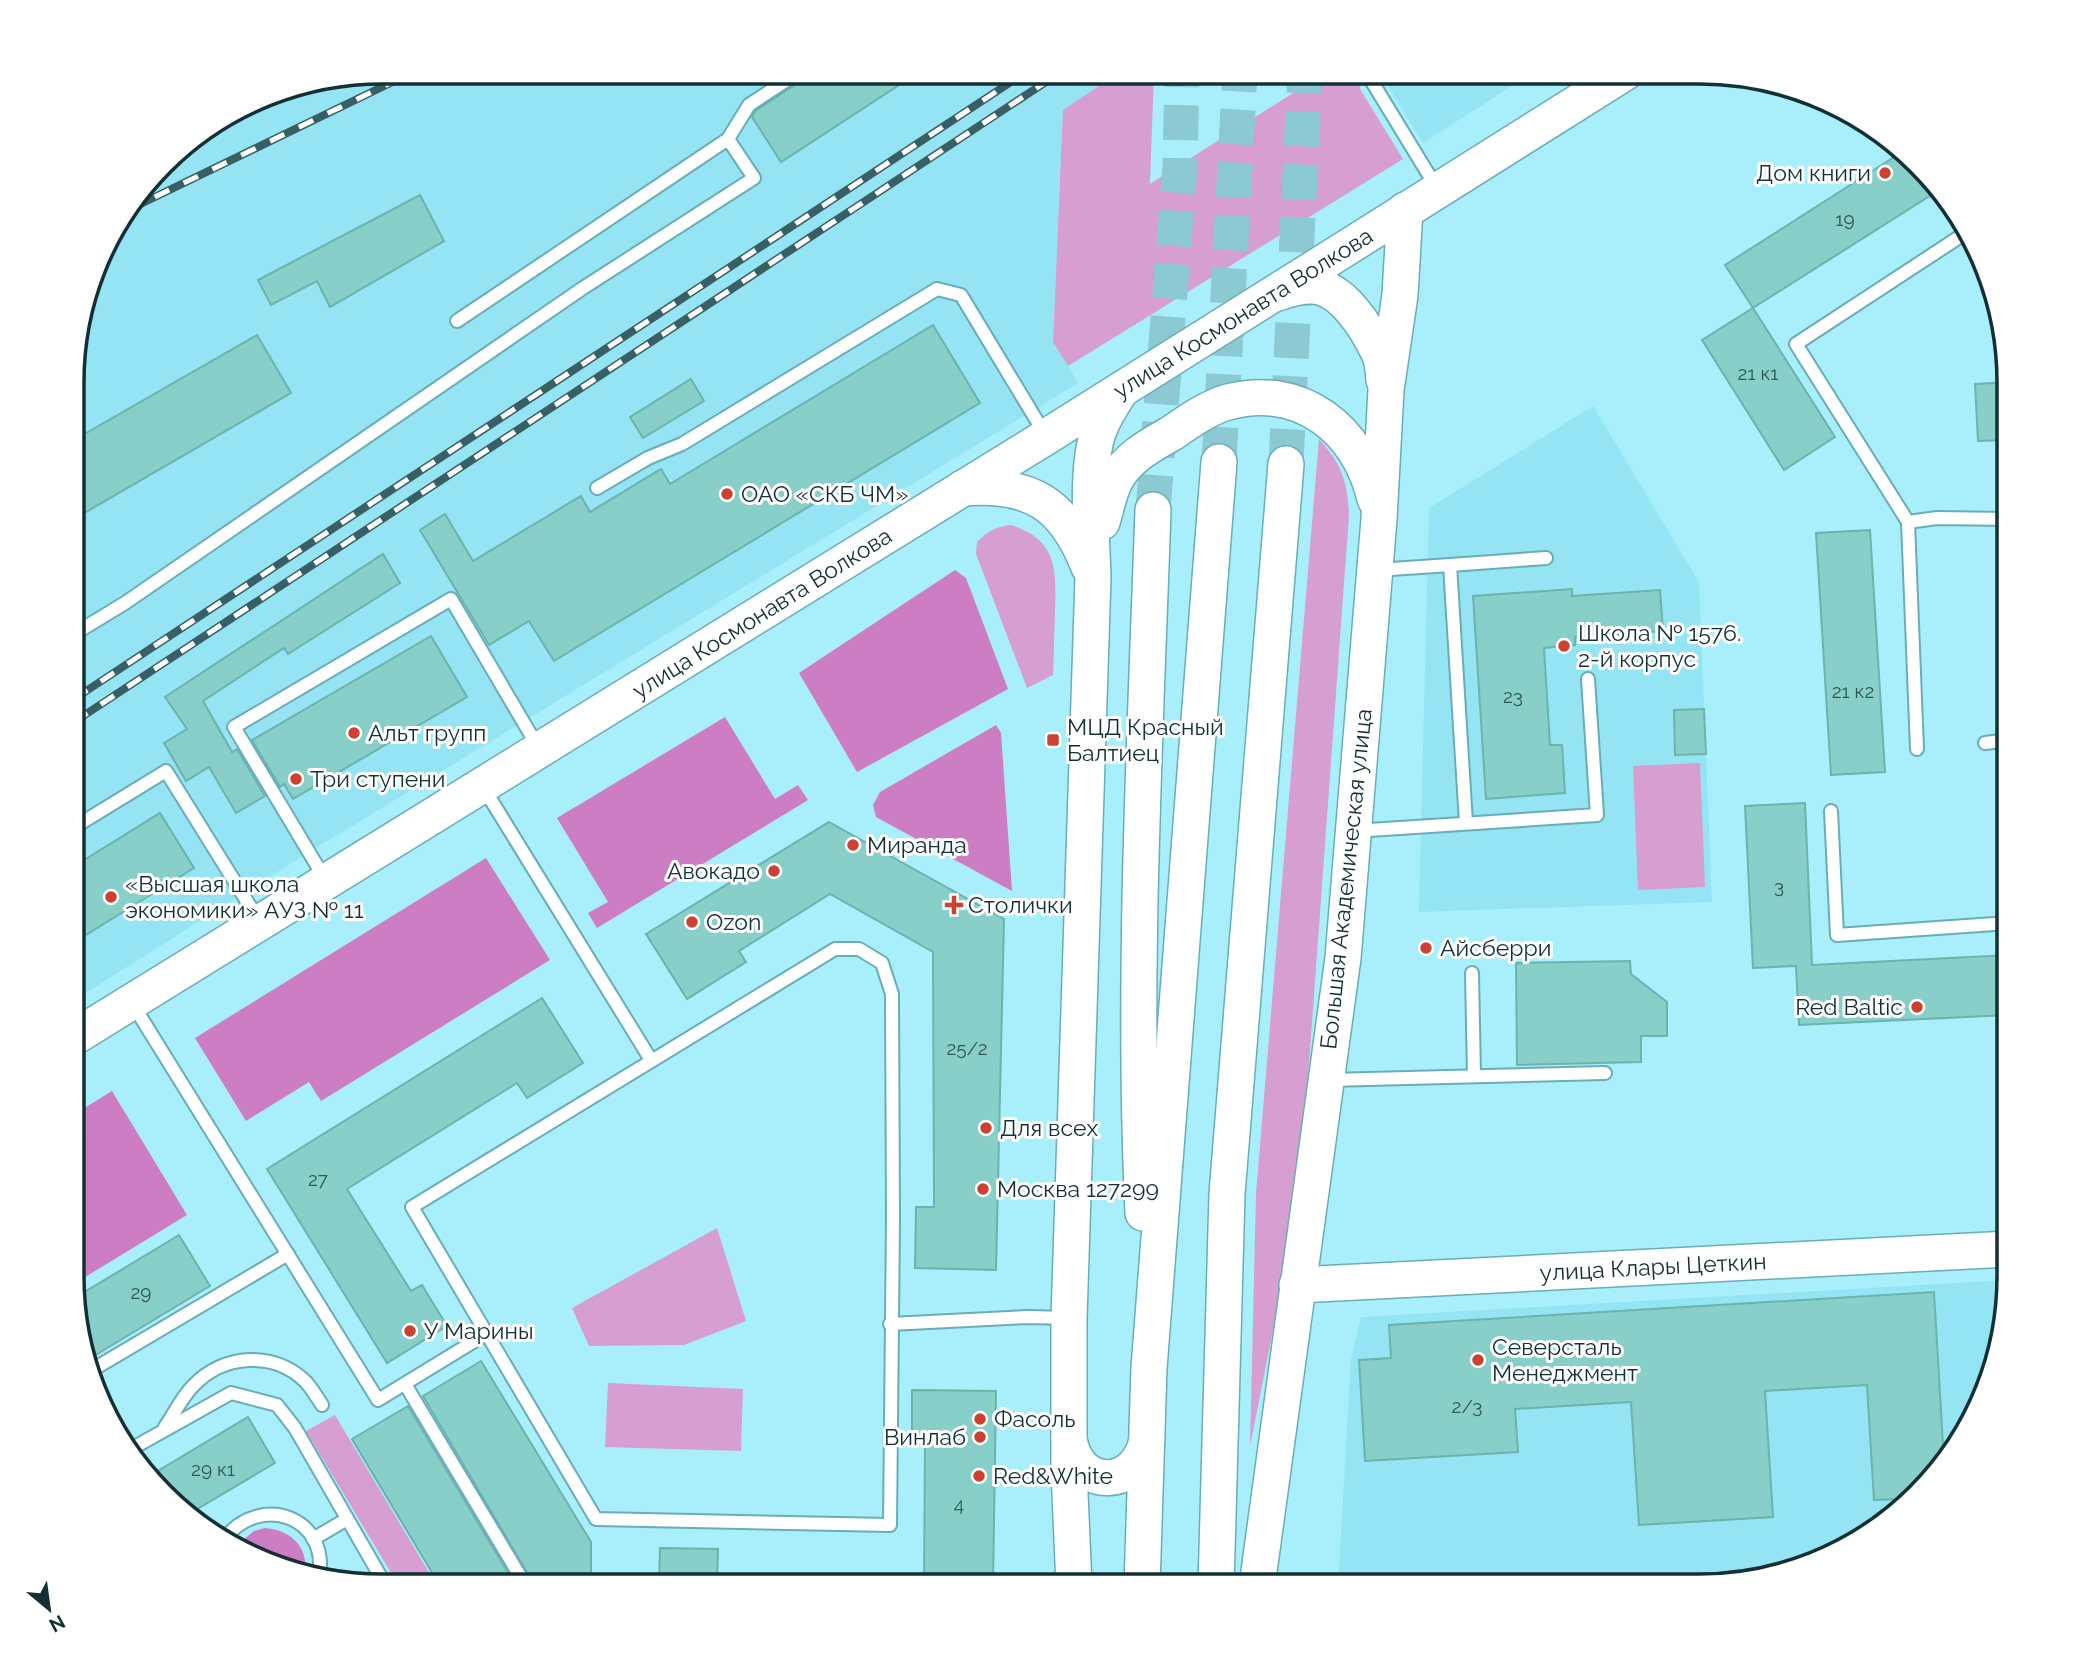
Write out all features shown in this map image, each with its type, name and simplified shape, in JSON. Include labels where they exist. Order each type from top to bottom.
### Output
[{"type":"main road","name":"улица Космонавта Волкова","points":[[84,1031],[1046,437],[1607,84]]},
{"type":"main road","name":"Большая Академическая улица","points":[[1259,1574],[1343,958],[1380,519],[1386,390],[1400,295],[1405,211]]},
{"type":"main road","points":[[1265,298],[1293,288],[1313,285],[1332,292],[1361,321],[1380,355],[1386,390]]},
{"type":"main road","points":[[1074,1574],[1069,1438],[1069,1318],[1093,577],[1092,458],[1098,430],[1122,389]]},
{"type":"main road","points":[[1093,577],[1101,523],[1115,480],[1131,460],[1143,451],[1184,424],[1226,402],[1261,397],[1293,401],[1318,413],[1340,431],[1357,452],[1369,476],[1380,519]]},
{"type":"main road","points":[[1142,1574],[1149,1368],[1219,462]]},
{"type":"main road","points":[[1216,1574],[1227,1194],[1286,464]]},
{"type":"main road","points":[[962,488],[994,486],[1025,492],[1048,505],[1063,519],[1079,543],[1093,577]]},
{"type":"main road","points":[[1149,1368],[1138,1121],[1138,920],[1153,510]]},
{"type":"main road","name":"улица Клары Цеткин","points":[[1297,1285],[1997,1249]]},
{"type":"main road","points":[[1069,1438],[1077,1463],[1087,1472],[1100,1477],[1114,1477],[1137,1465],[1147,1440]]},
{"type":"lane","points":[[457,321],[728,139],[749,105],[781,84]]},
{"type":"lane","points":[[1373,84],[1438,190]]},
{"type":"lane","points":[[84,628],[125,603],[583,288],[754,178],[728,139]]},
{"type":"lane","points":[[1917,749],[1908,523],[1796,344],[1959,237]]},
{"type":"lane","points":[[597,488],[649,458],[682,444],[937,289],[961,295],[1046,437]]},
{"type":"lane","points":[[1908,523],[1937,518],[1997,519]]},
{"type":"lane","points":[[1375,570],[1546,558]]},
{"type":"lane","points":[[1450,565],[1466,823]]},
{"type":"lane","points":[[327,882],[234,727],[452,599],[540,751]]},
{"type":"lane","points":[[1354,831],[1597,815],[1588,679]]},
{"type":"lane","points":[[1984,743],[1997,741]]},
{"type":"lane","points":[[84,822],[166,771],[260,923]]},
{"type":"lane","points":[[482,786],[596,966],[651,1060]]},
{"type":"lane","points":[[1831,811],[1837,935],[1997,924]]},
{"type":"lane","points":[[835,949],[859,949],[882,963],[892,993],[893,1217],[890,1324],[890,1525],[596,1519],[412,1207],[835,949]]},
{"type":"lane","points":[[1472,973],[1474,1076]]},
{"type":"lane","points":[[131,1002],[378,1400],[486,1334]]},
{"type":"lane","points":[[1326,1080],[1605,1073]]},
{"type":"lane","points":[[98,1366],[288,1254]]},
{"type":"lane","points":[[890,1324],[1028,1317],[1069,1318]]},
{"type":"lane","points":[[163,1430],[192,1386],[216,1368],[243,1359],[277,1363],[305,1381],[322,1405]]},
{"type":"lane","points":[[405,1384],[519,1574]]},
{"type":"lane","points":[[137,1446],[231,1393],[277,1405],[295,1428],[379,1574]]},
{"type":"lane","points":[[230,1532],[237,1524],[252,1516],[270,1513],[287,1517],[302,1525],[313,1539],[320,1555],[319,1567]]},
{"type":"lane","points":[[313,1539],[347,1519]]},
{"type":"shaded area","points":[[1102,84],[1063,110],[1053,341],[1078,383],[290,864],[84,994],[84,382],[87,343],[94,305],[115,250],[134,216],[171,171],[216,134],[250,115],[305,94],[363,85]]},
{"type":"shaded area","points":[[1102,84],[1154,84],[1150,184],[1307,84],[1360,84],[1360,89],[1403,159],[1068,366],[1053,342],[1063,110]]},
{"type":"shaded area","points":[[1386,84],[1515,84],[1423,143]]},
{"type":"shaded area","name":"Школа № 1576. 2-й корпус","points":[[1593,406],[1699,582],[1712,902],[1419,912],[1429,508]]},
{"type":"shaded area","points":[[1319,439],[1342,474],[1349,515],[1305,1119],[1282,1285],[1250,1446],[1256,1193]]},
{"type":"shaded area","points":[[1011,525],[1038,539],[1051,559],[1054,571],[1053,675],[1027,688],[976,554],[977,542],[985,535],[996,528]]},
{"type":"shaded area","points":[[955,570],[966,578],[1008,689],[857,772],[799,673]]},
{"type":"shaded area","points":[[725,717],[775,799],[798,785],[808,800],[597,928],[588,913],[608,902],[557,818]]},
{"type":"shaded area","points":[[996,725],[1001,733],[1012,891],[876,817],[873,805],[880,792]]},
{"type":"shaded area","points":[[1700,763],[1705,887],[1638,890],[1633,766]]},
{"type":"shaded area","points":[[486,858],[550,960],[321,1101],[309,1082],[246,1121],[195,1038]]},
{"type":"shaded area","points":[[112,1091],[187,1215],[84,1278],[84,1276],[84,1108]]},
{"type":"shaded area","points":[[717,1228],[746,1321],[684,1345],[589,1346],[572,1308]]},
{"type":"shaded area","points":[[1997,1281],[1991,1334],[1974,1390],[1947,1442],[1910,1487],[1865,1524],[1831,1543],[1776,1564],[1718,1573],[1339,1574],[1351,1359],[1361,1317]]},
{"type":"shaded area","points":[[608,1383],[743,1389],[741,1451],[605,1447]]},
{"type":"shaded area","points":[[335,1415],[430,1574],[392,1574],[306,1431]]},
{"type":"shaded area","points":[[274,1529],[289,1536],[304,1554],[305,1564],[244,1540],[254,1531]]},
{"type":"building","points":[[796,84],[901,84],[781,162],[752,117],[755,111]]},
{"type":"building","points":[[1894,157],[1931,195],[1753,308],[1725,265]]},
{"type":"building","points":[[420,195],[444,241],[330,307],[317,281],[271,305],[258,280]]},
{"type":"building","points":[[1753,308],[1835,437],[1784,470],[1702,340]]},
{"type":"building","name":"ОАО «СКБ ЧМ»","points":[[933,325],[980,403],[554,661],[529,621],[489,645],[420,530],[445,514],[473,561],[581,496],[590,512],[661,469],[670,484]]},
{"type":"building","points":[[257,335],[291,393],[84,513],[84,434]]},
{"type":"building","points":[[691,379],[704,401],[643,438],[630,417]]},
{"type":"building","points":[[1997,383],[1997,440],[1978,441],[1975,384]]},
{"type":"building","points":[[1870,530],[1885,772],[1831,775],[1816,533]]},
{"type":"building","points":[[383,554],[400,583],[288,654],[284,648],[203,701],[232,752],[237,749],[265,796],[236,813],[209,767],[186,781],[164,743],[187,729],[165,697]]},
{"type":"building","points":[[1572,589],[1572,596],[1660,590],[1663,631],[1575,637],[1575,645],[1544,648],[1550,745],[1562,745],[1565,793],[1486,799],[1473,596]]},
{"type":"building","points":[[431,636],[467,697],[293,799],[284,784],[280,787],[252,740]]},
{"type":"building","points":[[1704,709],[1706,754],[1675,755],[1674,710]]},
{"type":"building","points":[[1805,803],[1812,965],[1997,956],[1997,1016],[1799,1025],[1796,966],[1753,968],[1745,806]]},
{"type":"building","name":"«Высшая школа экономики» АУЗ № 11","points":[[160,813],[194,868],[84,936],[84,860]]},
{"type":"building","points":[[829,822],[1004,919],[996,1270],[915,1268],[916,1207],[934,1207],[933,952],[830,894],[739,951],[746,962],[687,999],[646,934]]},
{"type":"building","points":[[1630,961],[1631,974],[1667,1002],[1667,1036],[1641,1036],[1641,1062],[1517,1065],[1516,963]]},
{"type":"building","points":[[542,998],[583,1063],[527,1098],[517,1083],[347,1189],[411,1291],[422,1285],[447,1326],[387,1363],[267,1169]]},
{"type":"building","points":[[179,1235],[210,1286],[95,1356],[85,1292]]},
{"type":"building","points":[[1934,1292],[1943,1447],[1910,1487],[1896,1499],[1874,1500],[1867,1385],[1765,1391],[1773,1517],[1639,1525],[1631,1402],[1515,1409],[1518,1452],[1365,1461],[1359,1360],[1391,1358],[1389,1325]]},
{"type":"building","points":[[481,1361],[591,1542],[591,1574],[528,1574],[423,1396]]},
{"type":"building","points":[[912,1390],[996,1391],[993,1574],[924,1574],[925,1441],[912,1441]]},
{"type":"building","points":[[408,1406],[509,1574],[433,1574],[352,1439]]},
{"type":"building","points":[[248,1417],[275,1463],[197,1509],[157,1471]]},
{"type":"building","points":[[660,1548],[718,1549],[717,1574],[659,1574]]},
{"type":"tunnel","points":[[1153,510],[1180,166],[1182,84]]},
{"type":"tunnel","points":[[1219,462],[1239,84]]},
{"type":"tunnel","points":[[1286,464],[1304,84]]},
{"type":"railway","points":[[146,202],[388,84]]},
{"type":"railway","points":[[84,692],[1008,84]]},
{"type":"railway","points":[[84,715],[1043,84]]},
{"type":"place","name":"Дом книги","points":[[1885,173]]},
{"type":"place","name":"ОАО «СКБ ЧМ»","points":[[727,494]]},
{"type":"place","name":"Школа № 1576. 2-й корпус","points":[[1564,646]]},
{"type":"place","name":"Альт групп","points":[[354,733]]},
{"type":"place","name":"МЦД Красный Балтиец","points":[[1053,740]]},
{"type":"place","name":"Три ступени","points":[[296,779]]},
{"type":"place","name":"Миранда","points":[[853,845]]},
{"type":"place","name":"Авокадо","points":[[774,871]]},
{"type":"place","name":"«Высшая школа экономики» АУЗ № 11","points":[[111,897]]},
{"type":"place","name":"Столички","points":[[954,905]]},
{"type":"place","name":"Ozon","points":[[692,922]]},
{"type":"place","name":"Айсберри","points":[[1426,948]]},
{"type":"place","name":"Red Baltic","points":[[1917,1007]]},
{"type":"place","name":"Для всех","points":[[986,1128]]},
{"type":"place","name":"Москва 127299","points":[[983,1189]]},
{"type":"place","name":"У Марины","points":[[410,1331]]},
{"type":"place","name":"Северсталь Менеджмент","points":[[1478,1360]]},
{"type":"place","name":"Фасоль","points":[[980,1419]]},
{"type":"place","name":"Винлаб","points":[[980,1437]]},
{"type":"place","name":"Red&White","points":[[979,1476]]}]
